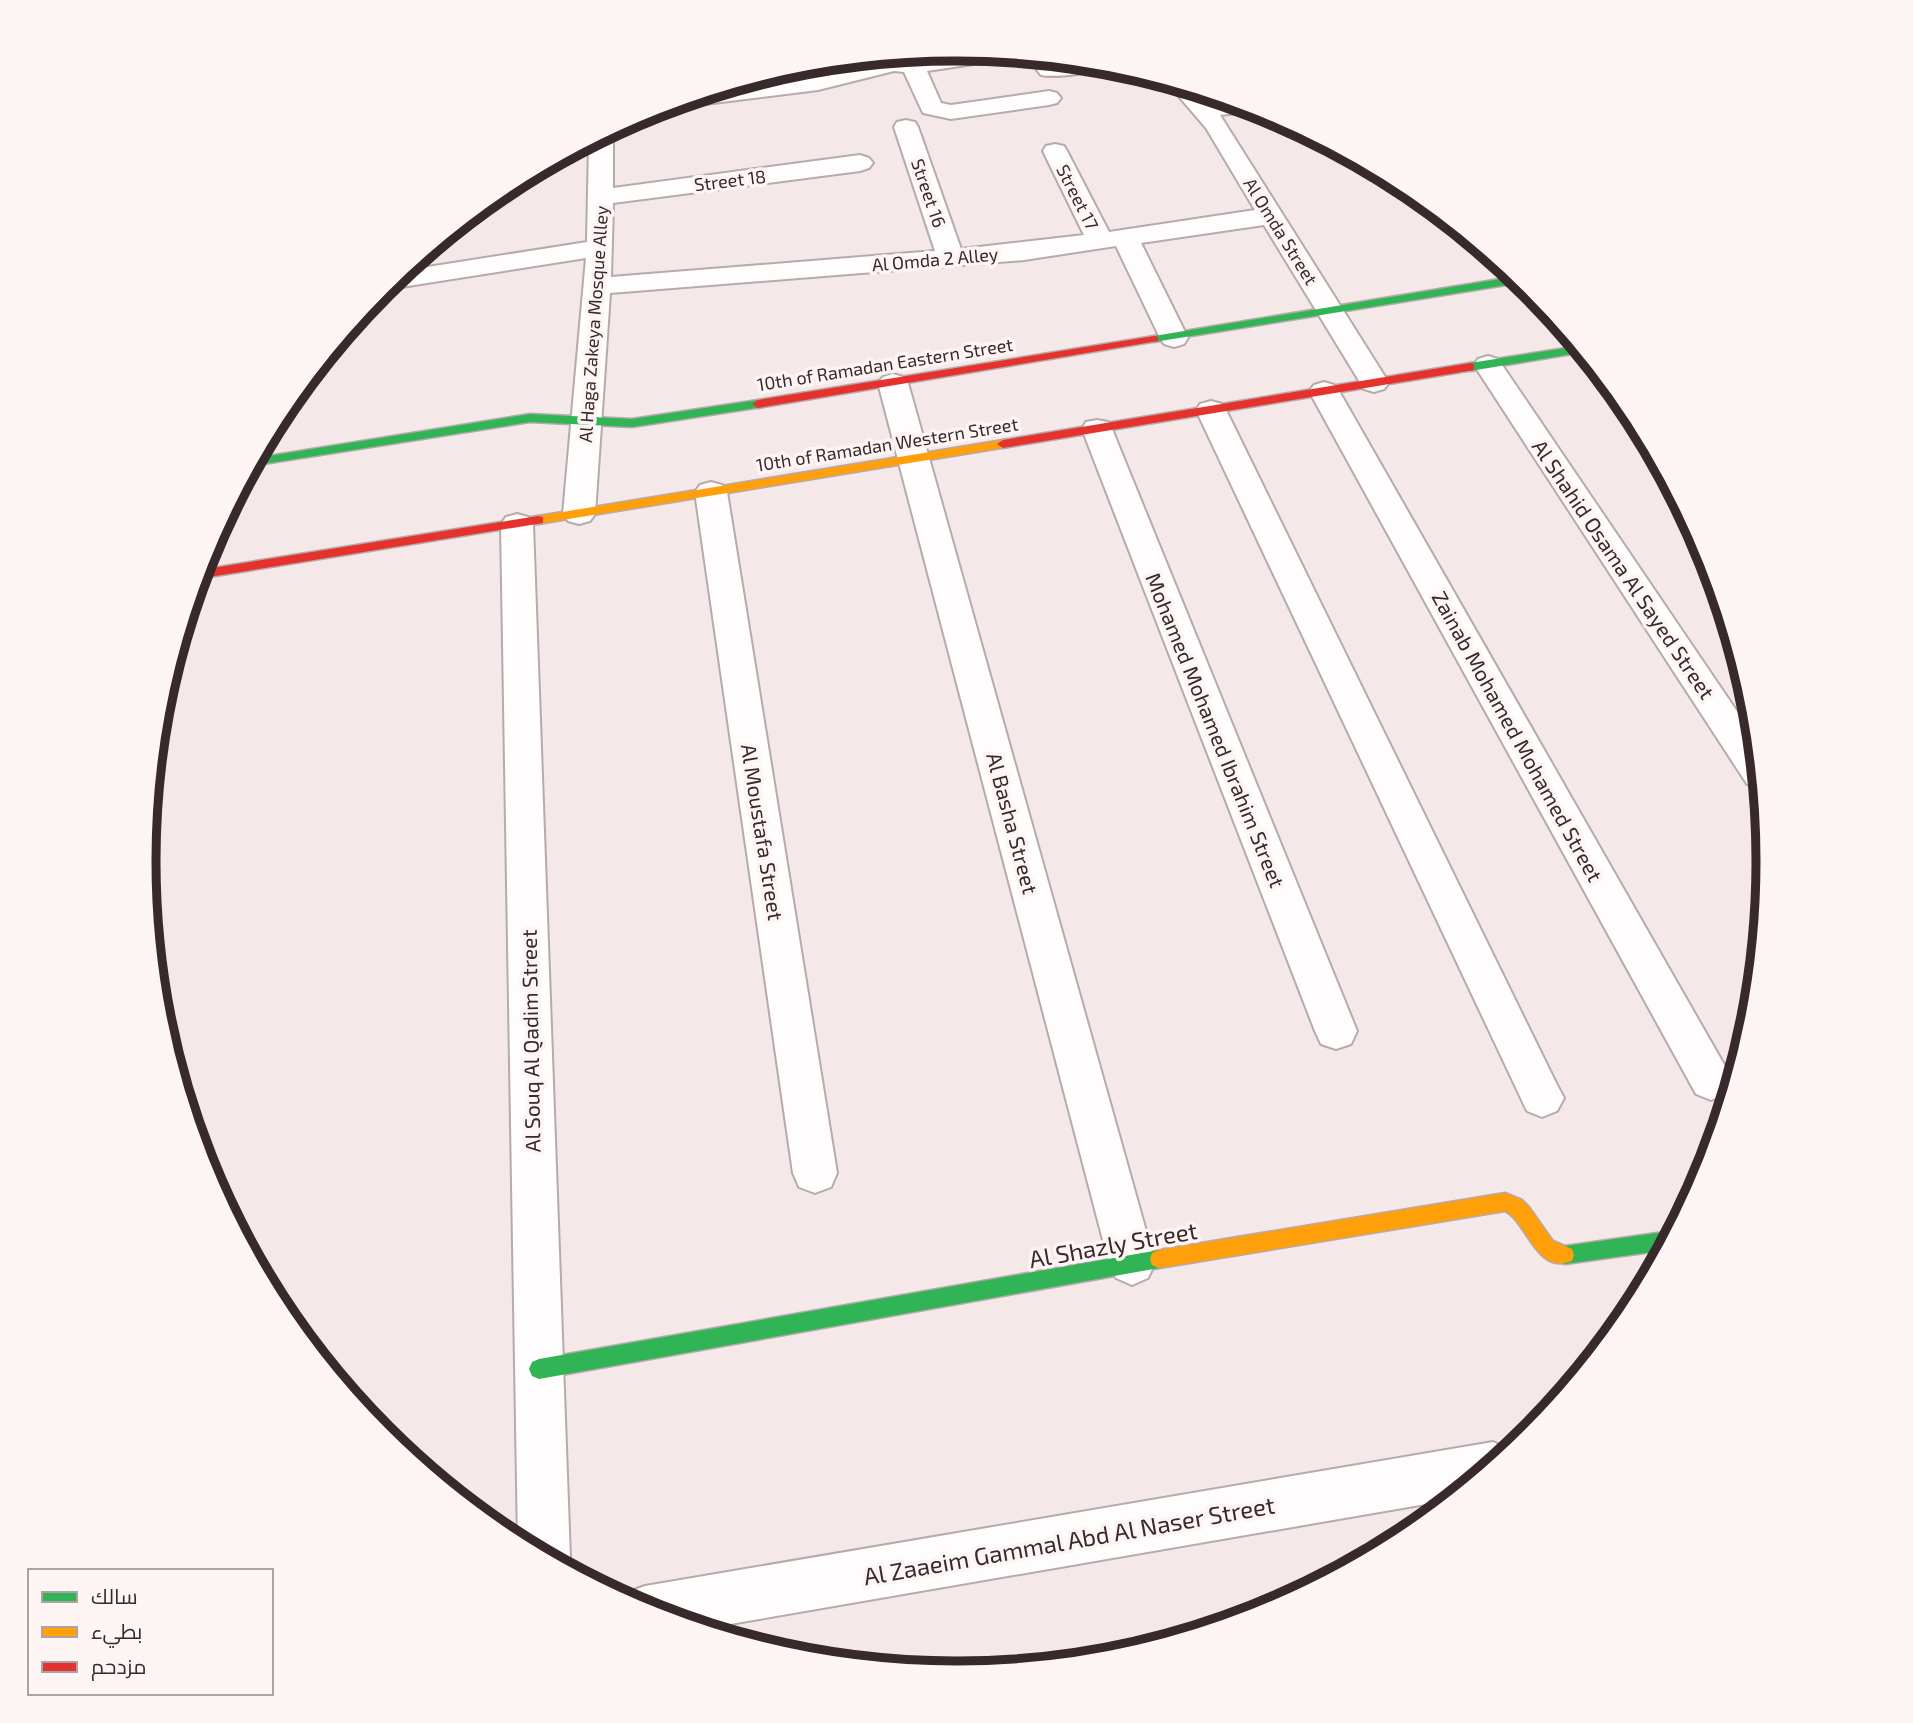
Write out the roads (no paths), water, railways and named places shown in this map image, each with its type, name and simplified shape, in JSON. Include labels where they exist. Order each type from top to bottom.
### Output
[{"type":"street","points":[[904,63],[931,108],[936,110],[951,112],[1049,98]]},
{"type":"street","points":[[734,93],[818,83],[890,64]]},
{"type":"street","points":[[1049,70],[1062,68]]},
{"type":"street","name":"Al Omda Street","points":[[1193,98],[1204,109],[1374,383]]},
{"type":"street","points":[[1204,109],[1223,107]]},
{"type":"street","name":"Street 16","points":[[906,127],[951,258]]},
{"type":"street","name":"Al Haga Zakeya Mosque Alley","points":[[579,514],[600,248],[601,197],[594,149]]},
{"type":"street","name":"Street 17","points":[[1055,151],[1174,338]]},
{"type":"street","name":"Street 18","points":[[601,197],[860,163]]},
{"type":"street","name":"Al Omda 2 Alley","points":[[597,286],[951,258],[1113,240],[1271,216]]},
{"type":"street","points":[[410,278],[600,248]]},
{"type":"street","name":"10th of Ramadan Eastern Street","points":[[263,460],[530,418],[627,424],[647,422],[1331,313],[1507,282]]},
{"type":"street","name":"10th of Ramadan Western Street","points":[[210,573],[1572,351]]},
{"type":"street","name":"Al Shahid Osama Al Sayed Street","points":[[1488,365],[1750,759]]},
{"type":"street","name":"Al Basha Street","points":[[893,383],[1132,1263]]},
{"type":"street","name":"Zainab Mohamed Mohamed Street","points":[[1324,391],[1711,1082]]},
{"type":"street","points":[[1211,410],[1542,1098]]},
{"type":"street","name":"Mohamed Mohamed Ibrahim Street","points":[[1097,429],[1336,1031]]},
{"type":"street","name":"Al Moustafa Street","points":[[711,492],[815,1173]]},
{"type":"street","name":"Al Souq Al Qadim Street","points":[[517,524],[544,1547]]},
{"type":"street","name":"Al Shazly Street","points":[[538,1369],[1132,1263],[1511,1202],[1522,1209],[1540,1244],[1553,1255],[1660,1242]]},
{"type":"street","name":"Al Zaaeim Gammal Abd Al Naser Street","points":[[669,1608],[1476,1470]]}]
